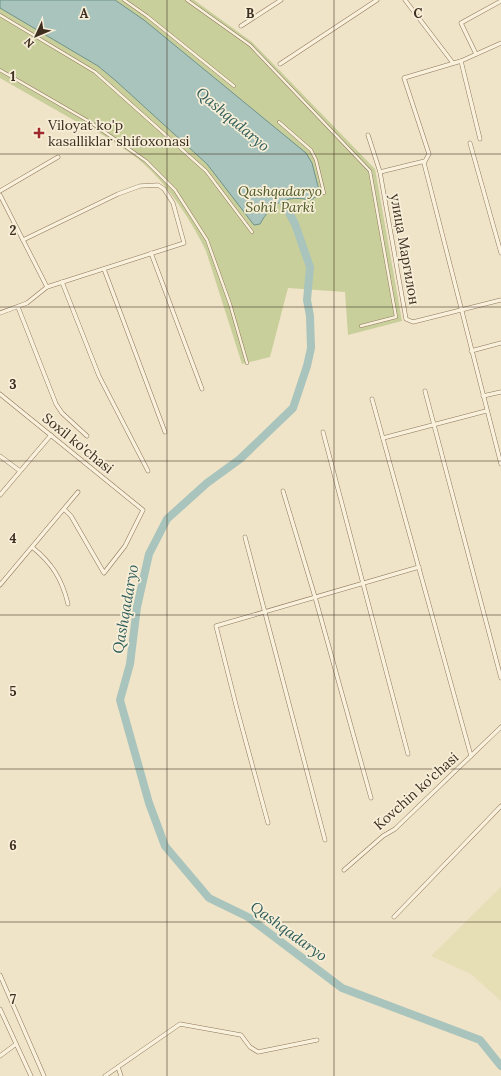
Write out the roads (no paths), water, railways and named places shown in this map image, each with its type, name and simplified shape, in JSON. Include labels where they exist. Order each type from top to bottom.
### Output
[{"type":"street","points":[[124,0],[148,16],[234,86]]},
{"type":"street","points":[[187,0],[250,45],[370,171],[396,317],[361,326]]},
{"type":"street","points":[[241,26],[281,0]]},
{"type":"street","points":[[280,64],[377,0]]},
{"type":"street","points":[[405,0],[453,63]]},
{"type":"street","points":[[476,54],[461,24],[501,1]]},
{"type":"street","points":[[0,15],[95,72],[206,170],[252,232]]},
{"type":"street","points":[[501,43],[462,61],[404,78],[429,154],[424,163],[462,310],[486,411],[501,464]]},
{"type":"street","points":[[462,61],[480,139]]},
{"type":"street","points":[[0,70],[90,122],[146,161],[175,190],[207,240],[230,304],[247,363]]},
{"type":"street","points":[[279,122],[311,150],[316,160],[324,193]]},
{"type":"street","name":"улица Маргилон","points":[[368,135],[380,172],[406,319],[413,322],[501,300]]},
{"type":"street","points":[[470,143],[501,253]]},
{"type":"street","points":[[0,191],[58,157]]},
{"type":"street","points":[[380,172],[425,161]]},
{"type":"street","points":[[0,313],[27,303],[47,287],[184,243],[173,202],[164,189],[158,185],[140,186],[118,194],[23,240]]},
{"type":"street","points":[[0,194],[47,287]]},
{"type":"street","points":[[151,253],[202,389]]},
{"type":"street","points":[[104,269],[165,432]]},
{"type":"street","points":[[62,282],[99,376],[148,471]]},
{"type":"street","points":[[18,306],[56,404],[62,413],[87,436]]},
{"type":"street","points":[[471,351],[501,343]]},
{"type":"street","points":[[425,391],[501,678]]},
{"type":"street","points":[[483,396],[501,392]]},
{"type":"street","name":"Soxil ko'chasi","points":[[0,394],[143,510],[125,546],[104,573],[71,516],[64,509]]},
{"type":"street","points":[[372,399],[471,756]]},
{"type":"street","points":[[383,438],[486,411]]},
{"type":"street","points":[[323,432],[408,754]]},
{"type":"street","points":[[0,495],[51,435]]},
{"type":"street","points":[[0,456],[20,471]]},
{"type":"street","points":[[283,491],[315,597],[371,798]]},
{"type":"street","points":[[0,586],[78,492]]},
{"type":"street","points":[[245,537],[325,840]]},
{"type":"street","points":[[32,547],[43,555],[63,583],[68,604]]},
{"type":"street","points":[[268,823],[216,626],[419,567]]},
{"type":"street","name":"Kovchin ko'chasi","points":[[344,870],[383,836],[395,829],[501,727]]},
{"type":"street","points":[[394,917],[501,806]]},
{"type":"street","points":[[0,975],[44,1076]]},
{"type":"street","points":[[0,1009],[31,1076]]},
{"type":"street","points":[[105,1076],[180,1024],[241,1035],[250,1047],[258,1052],[317,1040]]},
{"type":"street","points":[[0,1056],[16,1044]]},
{"type":"street","points":[[118,1067],[121,1076]]},
{"type":"water","points":[[0,0],[115,0],[144,20],[306,153],[312,163],[320,194],[311,200],[294,199],[281,202],[270,210],[260,224],[254,225],[207,164],[116,81],[98,66],[0,8]]},
{"type":"waterway","name":"Qashqadaryo","points":[[278,192],[295,224],[310,267],[307,300],[310,316],[311,348],[307,366],[293,408],[240,459],[207,483],[167,519],[149,554],[137,607],[130,664],[120,700],[149,803],[165,846],[209,898],[248,917],[342,988],[480,1040],[501,1066]]},
{"type":"place","name":"Viloyat ko'p kasalliklar shifoxonasi","points":[[39,133]]},
{"type":"park label","name":"Qashqadaryo Sohil Parki","points":[[280,200]]}]
